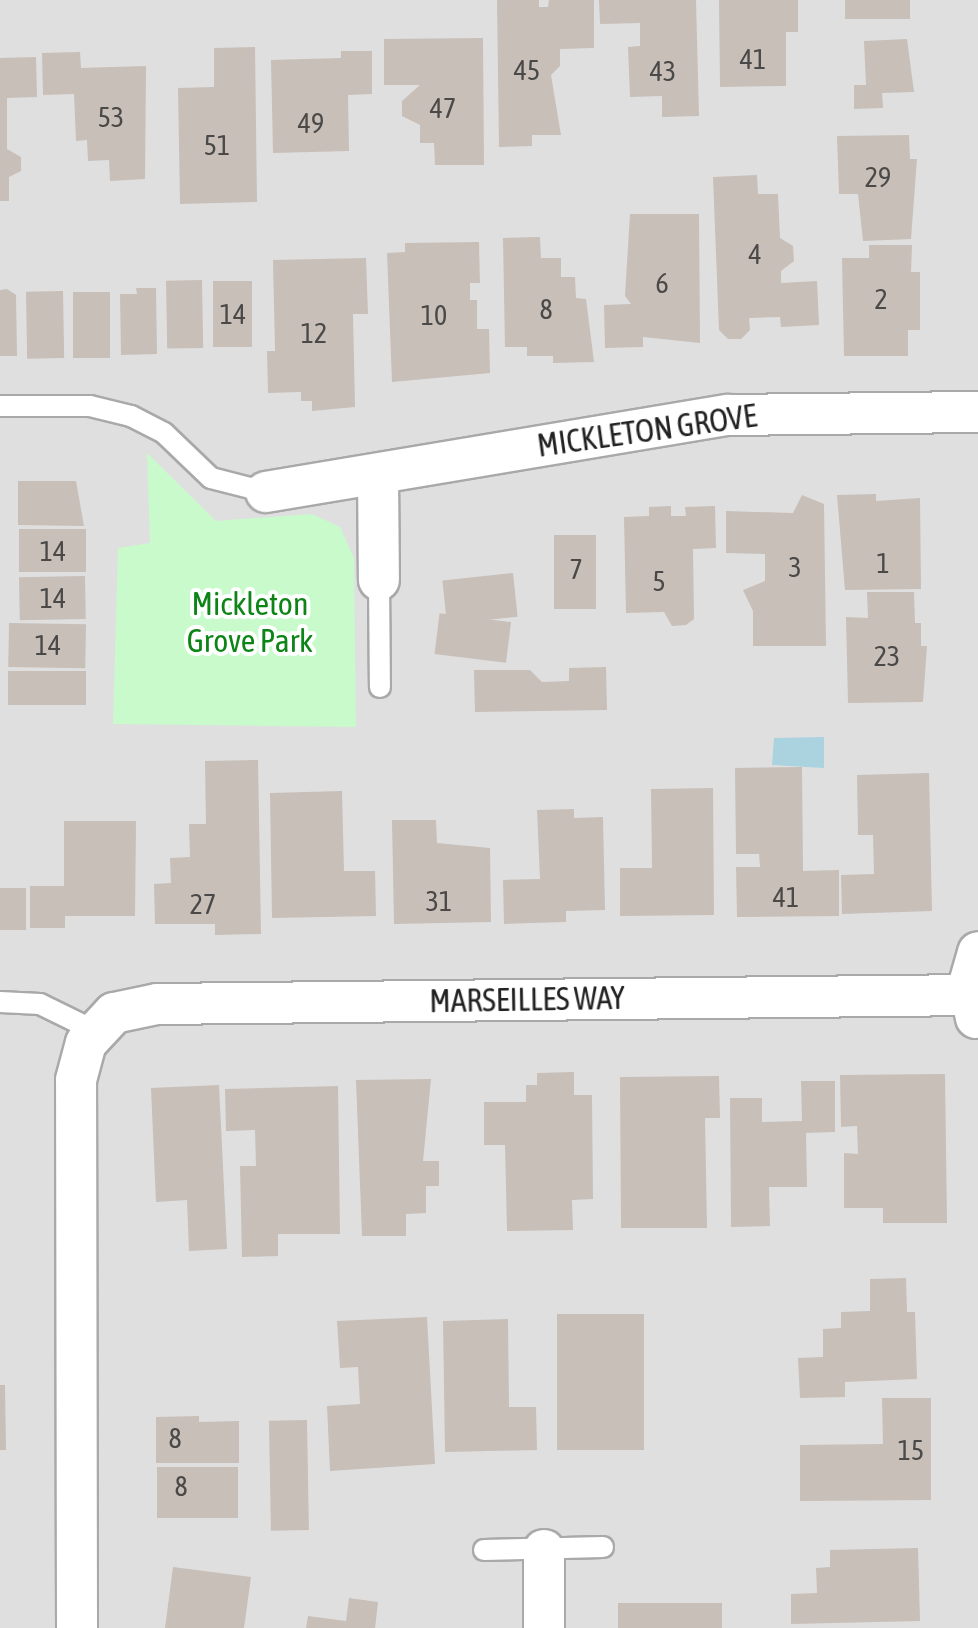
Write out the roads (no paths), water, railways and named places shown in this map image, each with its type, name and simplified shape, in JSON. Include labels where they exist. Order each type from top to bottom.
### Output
[{"type":"street","name":"MICKLETON GROVE","points":[[266,492],[728,415],[978,412]]},
{"type":"street","points":[[378,474],[379,580]]},
{"type":"street","points":[[975,1004],[978,952]]},
{"type":"street","name":"MARSEILLES WAY","points":[[93,1030],[114,1013],[156,1004],[975,1004]]},
{"type":"street","points":[[77,1628],[76,1080],[93,1030]]},
{"type":"street","points":[[544,1550],[544,1628]]},
{"type":"lane","points":[[0,406],[90,406],[131,416],[164,433],[212,478],[266,492]]},
{"type":"lane","points":[[379,580],[380,686]]},
{"type":"lane","points":[[0,1002],[40,1004],[93,1030]]},
{"type":"lane","points":[[484,1550],[603,1547]]},
{"type":"water","points":[[824,737],[824,768],[772,765],[774,738]]},
{"type":"park label","name":"Mickleton Grove Park","points":[[250,624]]}]
